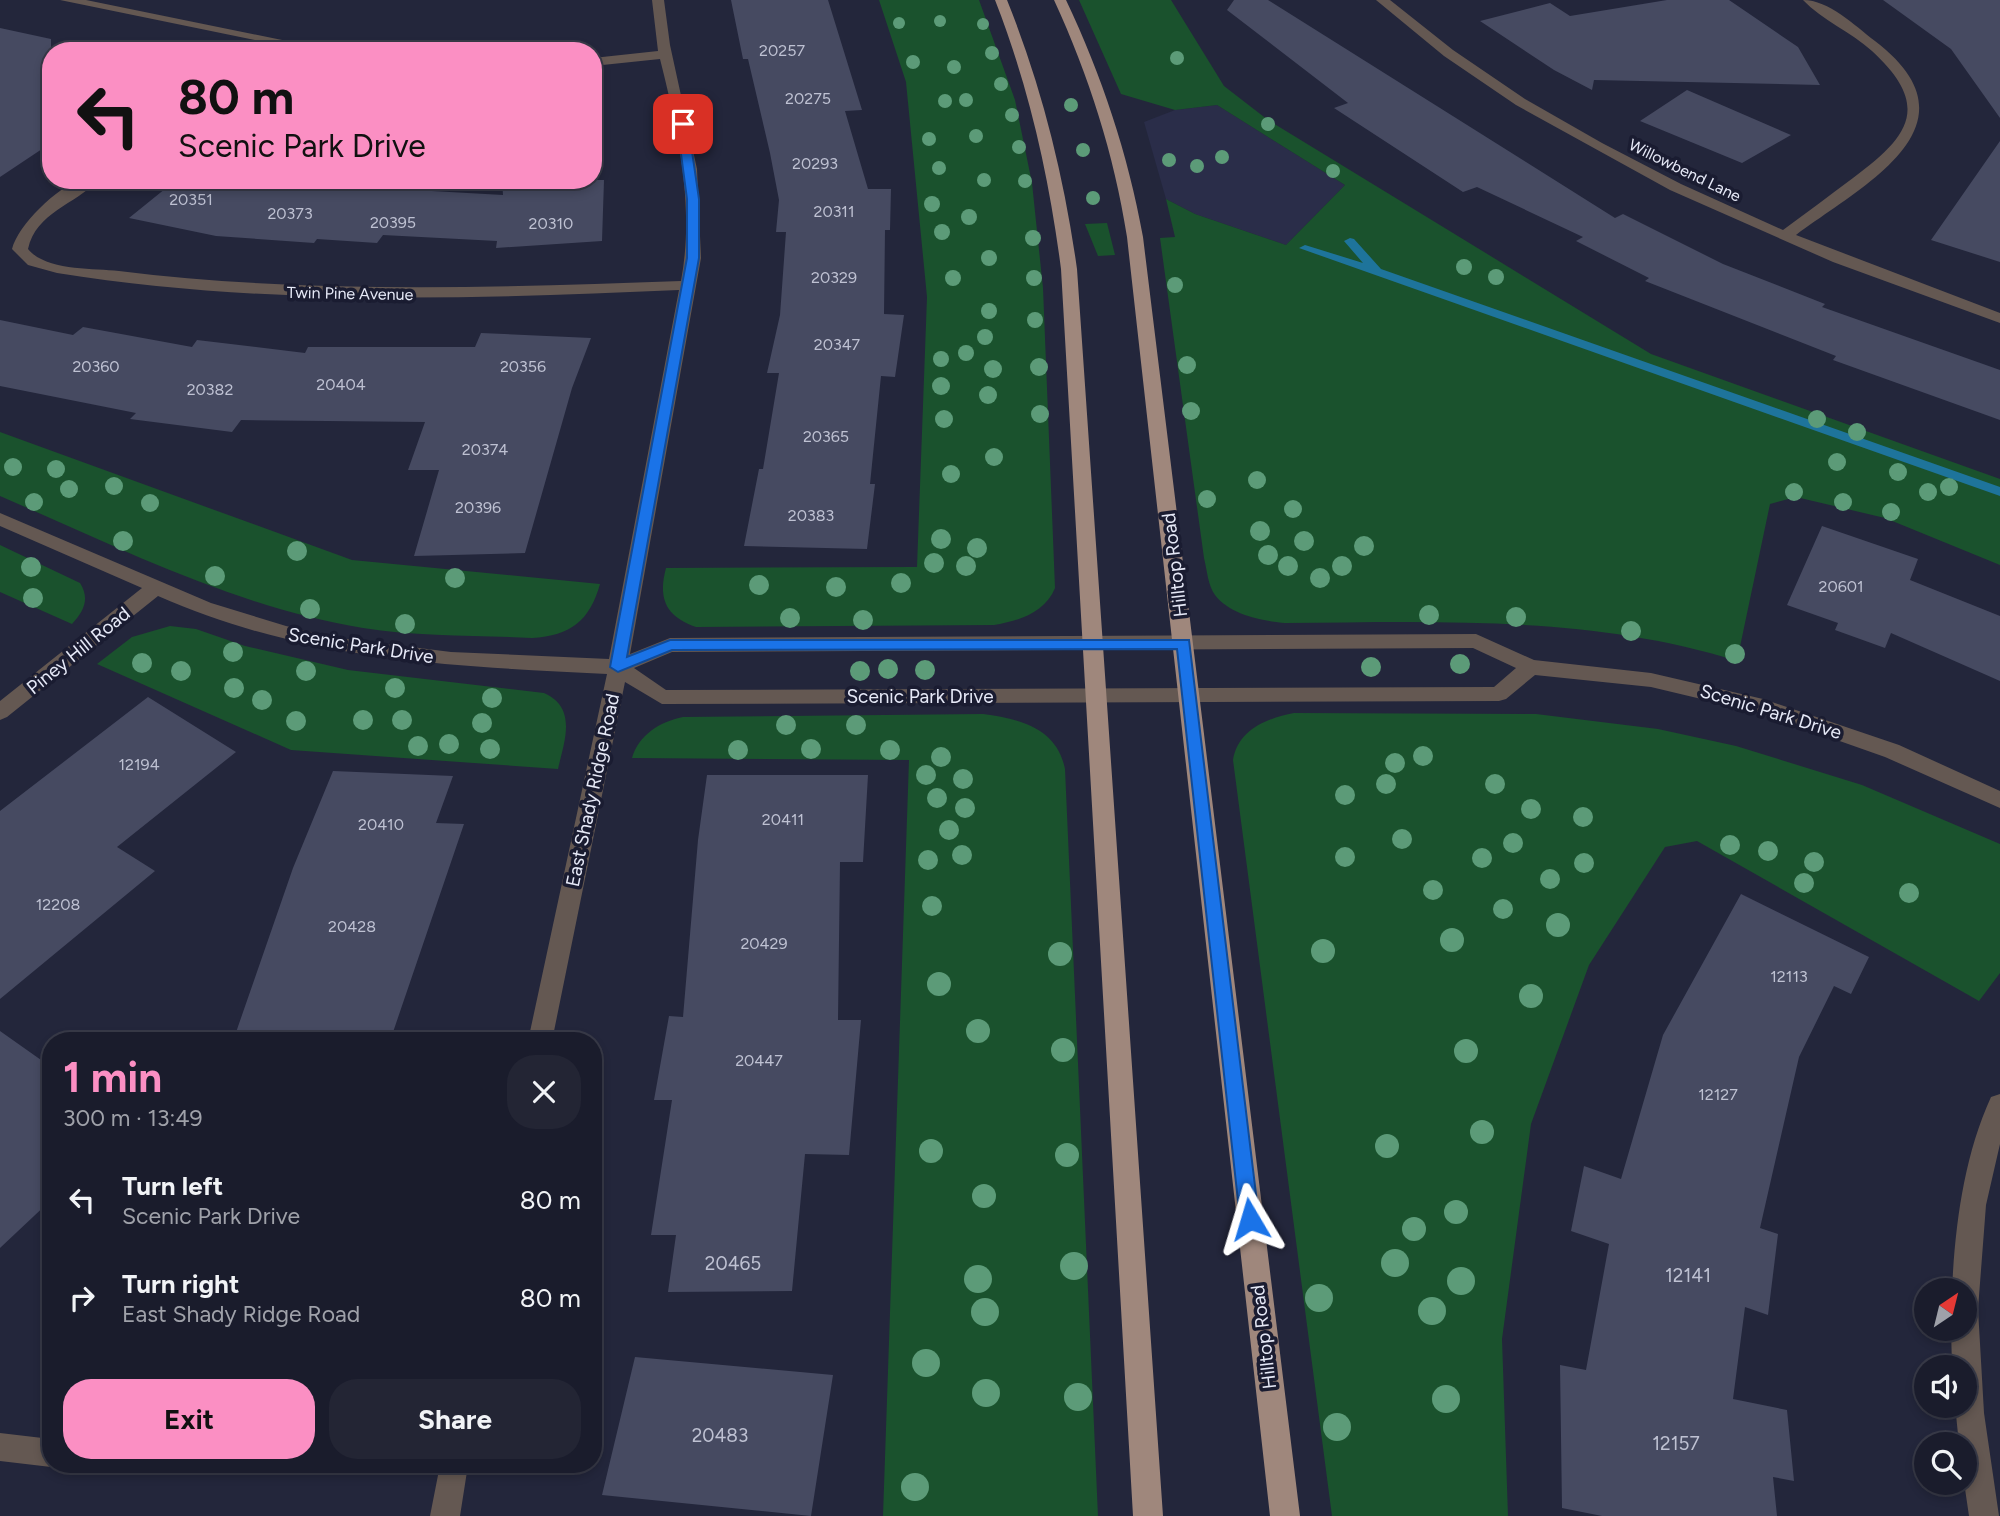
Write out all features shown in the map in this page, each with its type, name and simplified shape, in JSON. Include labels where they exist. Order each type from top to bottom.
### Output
[{"type":"main road","points":[[1001,0],[1035,93],[1063,221],[1097,696],[1149,1516]]},
{"type":"main road","name":"Hilltop Road","points":[[1060,0],[1107,114],[1130,207],[1143,288],[1285,1516]]},
{"type":"street","points":[[66,0],[282,42]]},
{"type":"street","name":"East Shady Ridge Road","points":[[542,1032],[618,667],[693,251],[692,189],[683,124],[665,54],[658,0]]},
{"type":"street","name":"Willowbend Lane","points":[[1382,0],[1476,72],[1559,123],[1683,189],[1785,236],[1893,280],[2000,318]]},
{"type":"street","points":[[1785,236],[1893,155],[1906,139],[1917,107],[1909,85],[1888,60],[1809,0]]},
{"type":"street","points":[[602,61],[665,54]]},
{"type":"street","points":[[0,254],[20,249],[22,237],[32,225],[79,189]]},
{"type":"street","name":"Twin Pine Avenue","points":[[20,249],[29,260],[51,267],[187,285],[274,292],[429,294],[688,285]]},
{"type":"street","name":"Scenic Park Drive","points":[[0,519],[155,588],[237,620],[340,645],[451,659],[618,667],[670,645],[1476,641],[1531,667],[1651,680],[1763,706],[1892,751],[2000,800]]},
{"type":"street","name":"Piney Hill Road","points":[[0,712],[155,588]]},
{"type":"street","name":"Scenic Park Drive","points":[[618,667],[662,697],[1499,694],[1531,667]]},
{"type":"street","points":[[1984,1516],[1967,1376],[1968,1255],[1973,1204],[1984,1152],[2000,1105]]},
{"type":"street","points":[[0,1447],[42,1452]]},
{"type":"street","points":[[445,1516],[453,1473]]},
{"type":"shaded area","points":[[1217,105],[1345,185],[1286,245],[1195,214],[1166,199],[1144,122],[1175,110]]},
{"type":"green space","points":[[879,0],[979,0],[1015,100],[1032,183],[1043,288],[1055,588],[1038,610],[994,625],[696,627],[685,623],[666,605],[663,588],[666,568],[917,567],[927,297],[906,82]]},
{"type":"green space","points":[[1079,0],[1171,0],[1224,86],[1268,120],[1651,354],[2000,479],[2000,565],[1885,518],[1796,497],[1770,504],[1737,661],[1682,646],[1570,628],[1456,622],[1285,623],[1257,619],[1229,608],[1215,595],[1209,583],[1204,558],[1160,238],[1175,237],[1166,199],[1195,214],[1286,245],[1345,185],[1217,105],[1175,110],[1121,94]]},
{"type":"green space","points":[[1107,223],[1115,255],[1098,256],[1085,224]]},
{"type":"green space","points":[[0,432],[352,560],[600,584],[591,607],[577,624],[546,637],[405,633],[315,618],[269,606],[178,573],[0,496]]},
{"type":"green space","points":[[0,545],[80,583],[85,600],[80,614],[72,624],[0,592]]},
{"type":"green space","points":[[170,626],[196,629],[245,646],[348,670],[544,693],[555,699],[565,717],[565,737],[558,769],[291,750],[97,664],[132,637]]},
{"type":"green space","points":[[1294,713],[1536,714],[1658,729],[1736,746],[1862,785],[2000,844],[2000,973],[1979,1001],[1697,841],[1665,847],[1589,965],[1531,1124],[1502,1339],[1508,1516],[1332,1516],[1233,760],[1247,733],[1264,722]]},
{"type":"green space","points":[[983,714],[1010,719],[1035,728],[1054,744],[1065,769],[1098,1516],[883,1516],[909,760],[632,758],[635,750],[651,731],[666,722],[683,717]]},
{"type":"building","points":[[731,0],[828,0],[862,110],[845,111],[868,189],[891,189],[890,230],[885,230],[884,314],[904,315],[895,377],[881,376],[870,484],[875,484],[867,549],[744,546],[759,469],[763,469],[779,373],[767,373],[780,315],[786,232],[776,232],[779,200],[770,153],[748,59],[743,59]]},
{"type":"building","points":[[1234,0],[1268,0],[1615,218],[1623,214],[1723,264],[1825,304],[1822,307],[2000,370],[2000,420],[1833,360],[1836,356],[1645,281],[1649,278],[1576,241],[1583,237],[1477,187],[1463,192],[1334,108],[1348,103],[1227,10]]},
{"type":"building","points":[[1667,0],[1729,0],[1798,47],[1820,85],[1594,80],[1592,90],[1554,70],[1480,21],[1550,3],[1570,16]]},
{"type":"building","points":[[1883,0],[2000,0],[2000,118],[1951,49]]},
{"type":"building","points":[[0,28],[51,39],[51,42],[42,42],[42,149],[0,177]]},
{"type":"building","points":[[1687,90],[1791,135],[1742,163],[1640,121]]},
{"type":"building","points":[[2000,141],[2000,262],[1931,240]]},
{"type":"building","points":[[604,180],[602,241],[496,248],[497,241],[383,235],[377,243],[317,239],[314,243],[216,236],[129,218],[165,189],[397,189],[503,195],[503,189],[602,189]]},
{"type":"building","points":[[0,320],[73,335],[83,327],[192,347],[197,340],[305,353],[308,347],[475,347],[481,333],[591,338],[572,388],[525,553],[414,556],[439,470],[408,470],[425,422],[241,420],[232,432],[130,419],[136,413],[0,386]]},
{"type":"building","points":[[1822,526],[1918,559],[1910,580],[2000,616],[2000,681],[1891,633],[1885,648],[1835,630],[1838,623],[1787,605]]},
{"type":"building","points":[[148,697],[236,752],[117,847],[155,871],[0,999],[0,811]]},
{"type":"building","points":[[333,771],[453,776],[436,823],[464,824],[393,1032],[236,1032],[293,868]]},
{"type":"building","points":[[707,775],[868,775],[863,862],[840,862],[838,1020],[861,1020],[849,1155],[805,1154],[792,1291],[668,1292],[676,1235],[651,1235],[672,1100],[654,1100],[669,1016],[683,1017],[698,840]]},
{"type":"building","points":[[1741,894],[1869,957],[1851,994],[1834,986],[1799,1057],[1760,1228],[1778,1234],[1768,1315],[1745,1307],[1733,1399],[1787,1410],[1794,1481],[1773,1477],[1777,1516],[1602,1516],[1562,1508],[1560,1365],[1586,1370],[1609,1244],[1571,1231],[1584,1166],[1621,1179],[1663,1035]]},
{"type":"building","points":[[0,1031],[42,1061],[42,1208],[0,1248]]},
{"type":"building","points":[[635,1357],[833,1375],[811,1516],[602,1495]]},
{"type":"waterway","points":[[1350,241],[1376,270]]},
{"type":"waterway","points":[[1305,248],[1389,275],[2000,492]]},
{"type":"route","points":[[683,124],[693,199],[693,258],[618,667],[670,645],[1184,643],[1250,1219]]}]
